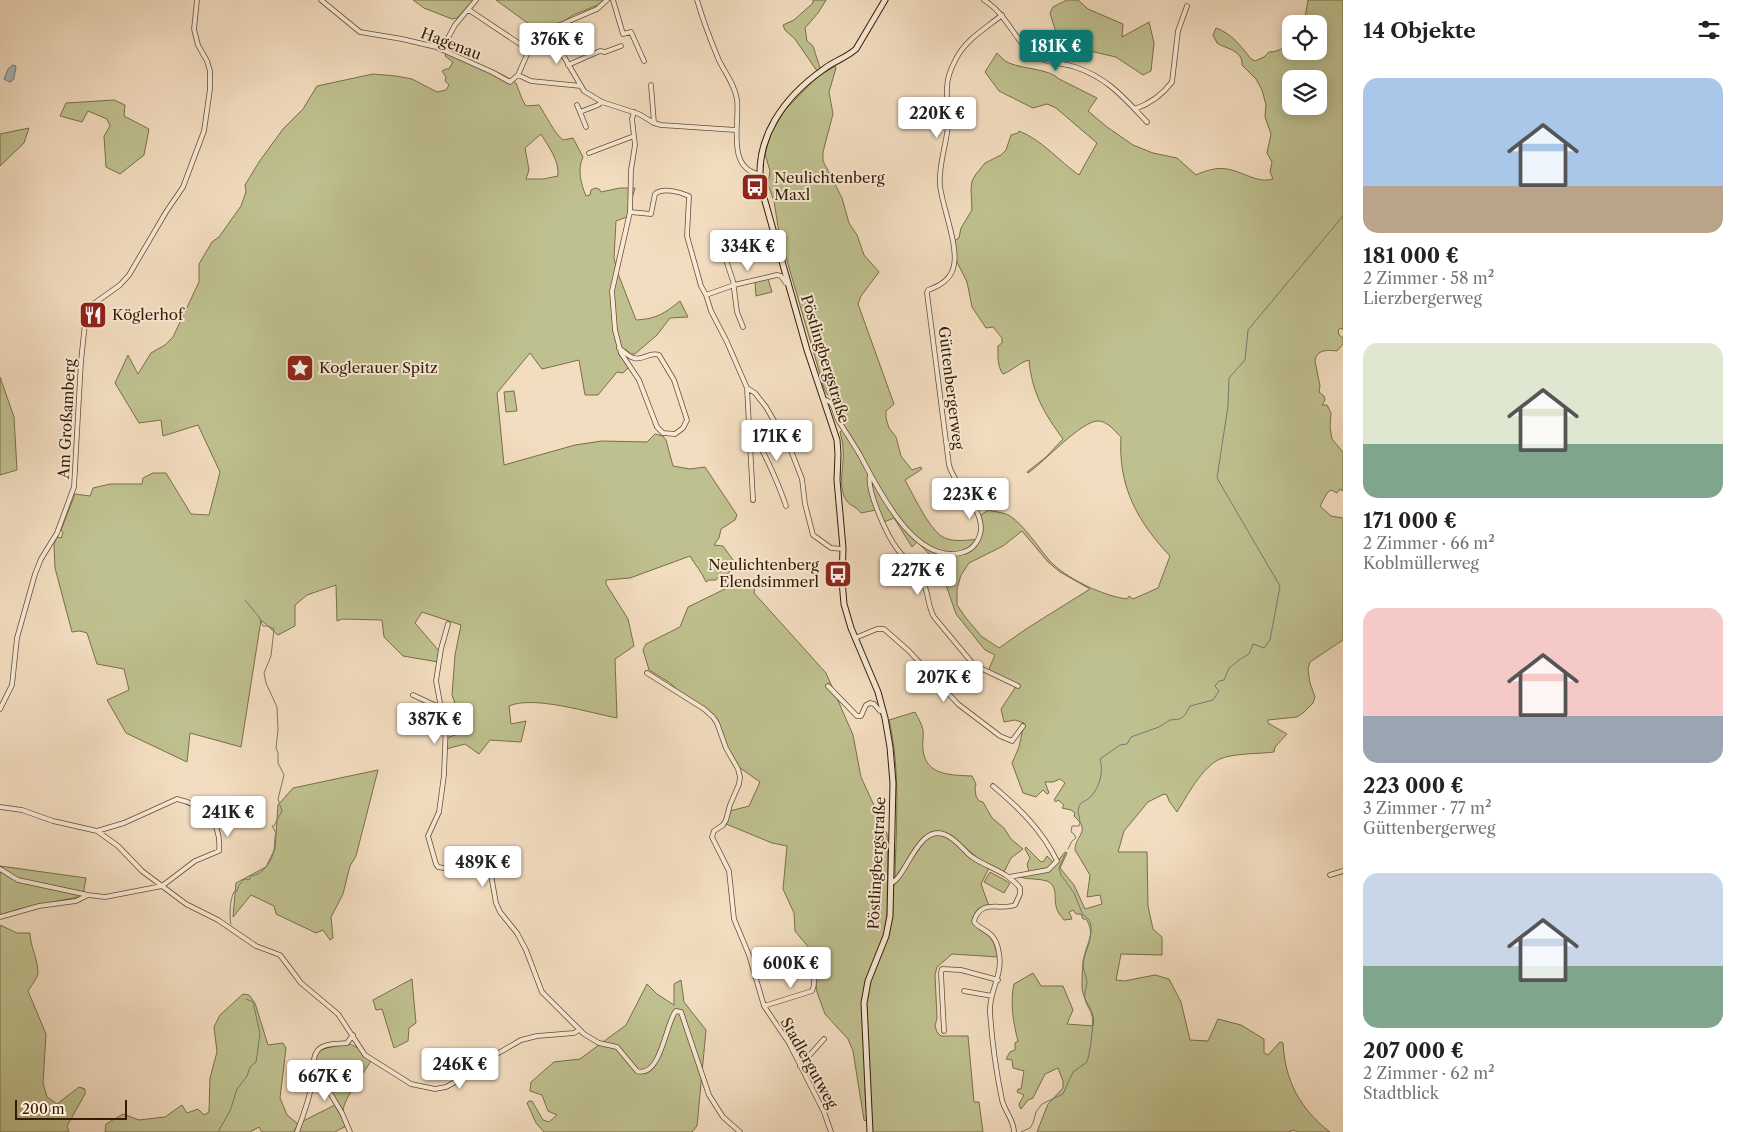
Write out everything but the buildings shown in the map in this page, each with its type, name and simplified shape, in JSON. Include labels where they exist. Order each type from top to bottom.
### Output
[{"type":"main road","name":"Pöstlingbergstraße","points":[[870,1132],[864,1003],[868,980],[888,929],[891,883],[893,772],[883,711],[844,604],[842,578],[843,549],[837,480],[838,445],[807,350],[759,174],[760,159],[766,136],[781,109],[815,76],[828,66],[850,55],[856,49],[885,0]]},
{"type":"street","name":"Am Großamberg","points":[[0,708],[12,685],[17,638],[35,574],[41,559],[60,527],[74,487],[84,323],[87,311],[120,286],[129,275],[183,187],[204,131],[210,89],[210,71],[198,44],[194,29],[197,0]]},
{"type":"street","name":"Hagenau","points":[[321,0],[360,32],[402,39],[442,49],[510,82],[518,75]]},
{"type":"street","points":[[442,49],[455,25],[476,0]]},
{"type":"street","points":[[581,86],[531,81],[518,75],[528,50],[566,22],[597,9],[607,0]]},
{"type":"street","points":[[613,0],[623,34],[631,32],[644,61]]},
{"type":"street","points":[[698,0],[715,51],[736,94],[738,104],[737,149],[740,158],[749,170],[759,174]]},
{"type":"street","points":[[984,0],[1002,15],[1036,56],[1066,64],[1097,76],[1113,87],[1147,122]]},
{"type":"street","points":[[1135,109],[1149,102],[1172,82],[1178,31],[1187,6]]},
{"type":"street","points":[[469,10],[528,50]]},
{"type":"street","name":"Güttenbergerweg","points":[[824,400],[828,400],[831,403],[837,418],[896,518],[927,546],[943,552],[958,553],[970,549],[978,540],[981,529],[978,514],[957,484],[949,465],[927,293],[928,290],[941,284],[948,278],[954,268],[955,260],[940,184],[940,172],[949,122],[948,81],[955,61],[962,49],[1002,15]]},
{"type":"street","points":[[550,34],[586,93],[602,102],[634,112],[654,123],[664,126],[736,130]]},
{"type":"street","points":[[568,65],[600,51],[605,52],[621,46]]},
{"type":"street","points":[[651,85],[654,123]]},
{"type":"street","points":[[580,112],[602,102]]},
{"type":"street","points":[[577,105],[586,127]]},
{"type":"street","points":[[619,348],[636,359],[654,353],[659,355],[674,380],[687,418],[686,425],[681,430],[670,434],[663,433],[658,429],[639,380],[619,348],[615,330],[612,291],[630,212],[631,170],[635,146],[632,119],[634,112]]},
{"type":"street","points":[[589,153],[634,136]]},
{"type":"street","points":[[630,212],[651,214],[654,196],[657,191],[674,191],[689,196],[687,236],[701,286],[747,388],[753,500]]},
{"type":"street","points":[[718,236],[734,285],[737,312],[743,327]]},
{"type":"street","points":[[706,295],[734,285],[777,275],[786,284],[789,284]]},
{"type":"street","points":[[747,388],[755,393],[766,407],[790,448],[802,479],[812,535],[833,549],[843,549]]},
{"type":"street","points":[[750,433],[769,466],[786,506]]},
{"type":"street","points":[[870,474],[872,491],[882,522],[895,546],[922,579],[934,617],[974,665],[1018,686]]},
{"type":"street","points":[[448,624],[441,648],[436,681],[446,723],[444,775],[439,812],[428,836],[436,864],[438,867],[444,868],[473,860],[484,866],[491,875],[496,903],[500,912],[517,933],[526,950],[540,988],[549,1000],[579,1030],[595,1041],[617,1047],[635,1069],[641,1072],[651,1065],[661,1052],[673,1014],[676,1011],[681,1012],[709,1095],[719,1112],[740,1132]]},
{"type":"street","points":[[856,638],[879,629],[888,632],[909,651],[958,704],[1007,740],[1012,741],[1023,726]]},
{"type":"street","name":"Stadlergutweg","points":[[647,673],[713,716],[726,748],[738,769],[739,784],[726,820],[712,835],[730,871],[734,919],[750,955],[764,1006],[785,1037],[824,1112],[831,1132]]},
{"type":"street","points":[[828,686],[857,716],[861,716],[866,705],[870,703],[874,704],[880,711],[883,711]]},
{"type":"street","points":[[413,695],[441,708]]},
{"type":"street","points":[[993,786],[1035,826],[1056,861],[1048,870],[1009,877]]},
{"type":"street","points":[[0,869],[18,880],[88,896],[105,897],[162,886],[195,862],[219,851],[218,834],[210,816],[190,803],[177,799],[124,822],[97,831]]},
{"type":"street","points":[[0,807],[22,810],[53,821],[97,831],[118,846],[138,867],[186,904],[218,920],[256,946],[280,955],[302,983],[338,1014],[368,1057],[405,1081],[421,1087],[440,1088],[453,1084],[478,1065],[521,1040],[537,1036],[574,1033],[579,1030]]},
{"type":"street","points":[[891,883],[896,880],[908,860],[924,840],[937,832],[948,836],[973,858],[1009,877],[1020,890],[1016,904],[985,908],[974,919],[976,925],[990,933],[998,946],[1000,965],[990,1010],[995,1064],[1003,1103],[1014,1124],[1014,1132]]},
{"type":"street","points":[[1330,875],[1343,871]]},
{"type":"street","points":[[0,917],[33,908],[76,901],[88,896]]},
{"type":"street","name":"Stadlergutweg","points":[[764,1006],[812,991],[814,982],[809,959],[805,957]]},
{"type":"street","points":[[944,1031],[942,969],[961,970],[998,980]]},
{"type":"street","points":[[964,991],[992,996]]},
{"type":"street","points":[[347,1043],[352,1035]]},
{"type":"street","points":[[800,1066],[824,1039]]},
{"type":"street","points":[[297,1132],[307,1106],[314,1077],[314,1057],[318,1049],[328,1045],[347,1043],[360,1047]]},
{"type":"street","points":[[314,1066],[342,1113],[350,1132]]},
{"type":"green space","points":[[413,0],[474,0],[457,18],[452,19],[424,8]]},
{"type":"green space","points":[[496,0],[606,0],[573,15],[544,35]]},
{"type":"green space","points":[[813,0],[826,0],[805,28],[807,41],[813,46],[820,68],[817,71],[783,25],[794,20],[813,3]]},
{"type":"green space","points":[[1067,0],[1078,0],[1088,9],[1123,24],[1122,37],[1149,22],[1154,43],[1151,71],[1143,75],[1116,57],[1068,46],[1055,29],[1050,13],[1053,7]]},
{"type":"green space","points":[[1308,0],[1343,0],[1343,330],[1341,328],[1338,330],[1339,335],[1343,338],[1343,344],[1337,351],[1320,352],[1315,361],[1320,386],[1319,392],[1324,396],[1325,400],[1322,405],[1327,405],[1331,413],[1330,427],[1332,439],[1343,452],[1343,491],[1340,489],[1337,493],[1331,490],[1327,493],[1320,506],[1331,516],[1343,518],[1343,640],[1310,662],[1308,669],[1315,697],[1313,703],[1297,717],[1268,720],[1268,723],[1287,734],[1275,747],[1274,752],[1239,755],[1220,759],[1201,775],[1177,812],[1167,795],[1164,794],[1148,802],[1124,831],[1118,852],[1147,852],[1148,906],[1153,929],[1162,937],[1162,955],[1121,954],[1116,980],[1124,981],[1155,975],[1169,979],[1181,1002],[1190,1040],[1208,1041],[1218,1019],[1241,1025],[1264,1039],[1264,1053],[1268,1055],[1280,1042],[1283,1043],[1287,1070],[1296,1093],[1310,1114],[1330,1132],[1298,1132],[1294,1130],[1288,1132],[1037,1132],[1048,1104],[1063,1088],[1063,1081],[1058,1068],[1045,1074],[1033,1098],[1020,1108],[1019,1104],[1024,1095],[1017,1092],[1018,1089],[1021,1089],[1024,1071],[1013,1068],[1012,1060],[1006,1059],[1010,1052],[1015,1050],[1015,1043],[1018,1041],[1012,998],[1014,984],[1033,973],[1041,986],[1063,986],[1073,1010],[1067,1024],[1093,1026],[1092,1012],[1082,988],[1083,964],[1090,931],[1086,919],[1083,919],[1081,914],[1076,914],[1073,910],[1069,912],[1072,919],[1064,920],[1059,914],[1054,889],[1050,883],[1044,880],[1020,877],[1029,872],[1027,864],[1030,858],[1025,849],[1026,847],[1041,862],[1047,856],[1055,865],[1065,852],[1067,853],[1060,868],[1074,885],[1085,909],[1102,904],[1100,895],[1087,897],[1090,875],[1075,850],[1082,826],[1074,816],[1075,813],[1062,808],[1064,805],[1058,800],[1056,802],[1054,800],[1065,783],[1060,779],[1053,782],[1045,782],[1049,793],[1047,794],[1043,790],[1036,797],[1023,793],[1012,763],[1019,747],[1024,723],[1015,720],[1004,722],[1001,709],[1015,688],[1016,683],[988,671],[995,655],[985,650],[956,614],[945,582],[935,564],[935,559],[917,542],[912,547],[894,518],[884,522],[876,510],[861,513],[849,504],[843,494],[843,444],[840,432],[843,429],[836,411],[835,400],[827,394],[824,388],[779,233],[774,201],[768,185],[770,171],[765,154],[771,133],[785,110],[817,77],[835,66],[829,92],[833,114],[823,152],[823,161],[842,198],[849,223],[857,235],[864,255],[879,272],[861,296],[858,304],[894,404],[886,411],[889,428],[896,437],[901,456],[912,470],[921,467],[922,469],[905,480],[921,510],[941,536],[955,540],[980,539],[982,528],[980,516],[988,510],[1010,516],[1031,536],[1056,567],[1096,590],[1127,599],[1129,596],[1133,599],[1158,588],[1170,556],[1148,530],[1132,502],[1126,487],[1123,471],[1121,437],[1105,423],[1099,421],[1092,422],[1073,434],[1035,468],[1027,472],[1046,457],[1063,439],[1050,420],[1036,393],[1029,360],[1003,374],[1001,371],[998,361],[998,346],[1002,343],[1002,338],[993,327],[986,328],[972,307],[967,282],[957,262],[954,241],[959,238],[961,228],[972,210],[972,181],[985,163],[1001,155],[1006,150],[1011,135],[1019,131],[1027,135],[1043,145],[1079,175],[1097,143],[1056,108],[1047,104],[1033,108],[999,91],[985,72],[997,53],[1009,63],[1049,73],[1097,98],[1088,111],[1107,127],[1133,145],[1153,153],[1177,158],[1196,175],[1211,170],[1223,169],[1233,170],[1256,179],[1267,180],[1273,179],[1270,172],[1272,162],[1267,153],[1271,134],[1265,117],[1266,105],[1262,90],[1256,79],[1242,65],[1240,56],[1217,43],[1213,35],[1216,28],[1227,33],[1255,61],[1264,57],[1269,52],[1281,49],[1282,60],[1327,60],[1327,15],[1306,15]],"holes":[[[1022,531],[1048,562],[1060,572],[1090,589],[999,648],[981,636],[957,605],[957,589],[961,575],[969,563],[1003,546]]]},
{"type":"green space","points":[[446,53],[503,75],[516,83],[526,106],[539,105],[563,140],[573,138],[583,157],[580,166],[580,176],[586,196],[590,195],[591,190],[595,188],[601,192],[620,188],[635,188],[627,217],[616,221],[614,258],[617,271],[636,320],[660,315],[680,301],[688,317],[670,318],[657,335],[635,354],[631,354],[625,349],[618,353],[629,367],[623,373],[617,372],[598,395],[585,395],[579,360],[542,369],[530,353],[497,393],[504,465],[575,445],[602,441],[647,442],[655,434],[663,436],[666,440],[673,466],[690,469],[705,467],[737,515],[735,520],[721,529],[719,538],[714,545],[723,546],[736,564],[726,576],[719,576],[716,580],[706,582],[690,556],[630,578],[606,580],[606,584],[628,619],[634,646],[615,659],[617,718],[547,704],[520,703],[509,706],[511,724],[526,721],[521,742],[490,740],[479,754],[465,744],[446,749],[447,738],[465,731],[452,695],[455,655],[461,625],[422,612],[415,623],[439,651],[438,662],[403,656],[384,637],[382,620],[342,619],[337,621],[336,585],[307,595],[295,605],[295,626],[278,635],[261,620],[241,747],[190,733],[187,762],[126,733],[107,700],[129,690],[124,669],[97,664],[87,633],[80,631],[72,632],[55,568],[54,544],[57,537],[61,538],[63,533],[61,530],[75,494],[90,496],[93,488],[110,484],[142,484],[143,478],[153,473],[166,473],[191,514],[209,515],[220,472],[198,425],[163,436],[161,420],[139,423],[115,383],[128,355],[138,374],[151,353],[165,345],[173,337],[199,282],[199,264],[212,242],[219,237],[241,206],[246,192],[245,185],[259,162],[283,129],[303,109],[317,86],[373,74],[412,79],[437,92],[446,90],[449,85],[445,81],[446,77],[442,71],[449,69],[453,62],[445,56]],"holes":[[[541,134],[555,159],[558,176],[543,179],[526,179],[529,170],[525,148]]]},
{"type":"green space","points":[[114,100],[125,105],[124,116],[149,129],[144,155],[120,174],[106,167],[104,136],[110,126],[107,119],[88,111],[82,122],[60,116],[66,103]]},
{"type":"green space","points":[[29,128],[24,143],[0,166],[0,134]]},
{"type":"green space","points":[[768,279],[772,292],[756,296],[755,282]]},
{"type":"green space","points":[[0,377],[14,417],[17,470],[0,475]]},
{"type":"green space","points":[[514,391],[517,411],[506,412],[504,392]]},
{"type":"green space","points":[[742,579],[751,581],[755,586],[754,593],[826,673],[853,735],[861,777],[888,836],[887,915],[885,929],[889,931],[893,887],[929,837],[935,834],[947,837],[989,868],[981,884],[989,906],[982,908],[973,919],[993,939],[998,957],[952,954],[937,967],[935,975],[937,1018],[935,1026],[941,1036],[968,1036],[974,1102],[979,1102],[983,1132],[872,1132],[866,1087],[867,1119],[864,1120],[853,1051],[848,1039],[825,1014],[817,992],[810,949],[795,931],[794,913],[783,889],[787,846],[772,843],[726,824],[730,811],[749,806],[760,782],[736,765],[726,747],[718,722],[713,714],[649,670],[643,650],[646,644],[680,627],[688,607],[727,588],[732,581]]},
{"type":"green space","points":[[915,712],[921,723],[923,750],[929,765],[948,774],[972,776],[976,784],[976,796],[979,801],[983,802],[992,818],[1023,849],[1011,858],[1004,872],[979,859],[949,835],[937,831],[931,832],[923,839],[895,878],[896,779],[893,740],[889,720]]},
{"type":"green space","points":[[378,770],[356,856],[350,866],[343,894],[331,917],[333,938],[330,940],[323,930],[316,933],[276,914],[274,906],[251,895],[233,917],[236,883],[266,867],[275,849],[278,805],[293,788]]},
{"type":"green space","points":[[0,866],[86,878],[83,896],[19,909],[0,915]]},
{"type":"green space","points":[[990,872],[1010,883],[1004,893],[984,882]]},
{"type":"green space","points":[[0,925],[17,933],[30,933],[38,973],[28,991],[46,1034],[43,1083],[47,1097],[57,1104],[79,1087],[85,1089],[85,1094],[67,1126],[69,1132],[0,1132]]},
{"type":"green space","points":[[412,979],[416,1023],[409,1028],[408,1041],[394,1048],[382,1009],[376,1010],[373,1000]]},
{"type":"green space","points":[[681,980],[684,1002],[706,1030],[697,1126],[692,1132],[544,1132],[536,1123],[527,1103],[532,1101],[543,1120],[549,1122],[557,1115],[548,1111],[542,1095],[530,1091],[531,1082],[554,1062],[580,1059],[626,1025],[647,984],[657,994],[674,1005],[674,984]]},
{"type":"green space","points":[[243,994],[249,995],[255,1003],[268,1045],[283,1043],[286,1048],[280,1098],[287,1115],[298,1124],[294,1132],[262,1132],[259,1127],[250,1132],[105,1132],[106,1124],[123,1114],[139,1120],[165,1117],[182,1105],[187,1113],[198,1109],[204,1115],[209,1112],[210,1078],[217,1052],[214,1027],[220,1015]]},
{"type":"green space","points":[[350,1044],[358,1048],[371,1061],[346,1101],[343,1113],[331,1092],[336,1087],[330,1083],[327,1086],[317,1068],[315,1059],[317,1054],[326,1047]]},
{"type":"green space","points":[[335,1105],[346,1126],[335,1132],[298,1132],[303,1121]]},
{"type":"water","points":[[13,65],[16,66],[14,79],[10,82],[4,79],[8,69]]},
{"type":"waterway","points":[[1068,849],[1076,838],[1071,832],[1072,826],[1079,826],[1078,809],[1081,803],[1092,795],[1100,781],[1100,759],[1120,745],[1127,744],[1131,737],[1159,727],[1170,720],[1180,719],[1185,715],[1190,706],[1213,700],[1219,691],[1215,686],[1219,681],[1224,680],[1229,668],[1249,654],[1253,644],[1264,648],[1270,640],[1280,586],[1217,478],[1228,406],[1229,378],[1245,360],[1248,330],[1343,216]]},
{"type":"waterway","points":[[231,924],[230,908],[234,892],[237,891],[239,885],[245,879],[249,880],[251,876],[263,870],[273,854],[276,833],[272,826],[274,826],[282,811],[278,799],[284,775],[278,763],[276,748],[278,730],[277,707],[266,683],[264,673],[271,656],[274,629],[263,626],[259,617],[245,600]]},
{"type":"waterway","points":[[1021,1132],[1030,1128],[1036,1112],[1042,1104],[1063,1094],[1073,1072],[1087,1062],[1090,1046],[1092,1020],[1085,999],[1087,983],[1083,959],[1090,938],[1091,925],[1083,915],[1074,893],[1061,875],[1059,868],[1065,854]]},
{"type":"waterway","points":[[218,1132],[230,1111],[237,1089],[247,1076],[250,1067],[256,1062],[260,1034],[253,1002],[246,999]]},
{"type":"place","name":"Neulichtenberg Maxl","points":[[755,187]]},
{"type":"place","name":"Köglerhof","points":[[93,315]]},
{"type":"place","name":"Koglerauer Spitz","points":[[300,368]]},
{"type":"place","name":"Neulichtenberg Elendsimmerl","points":[[838,574]]}]
